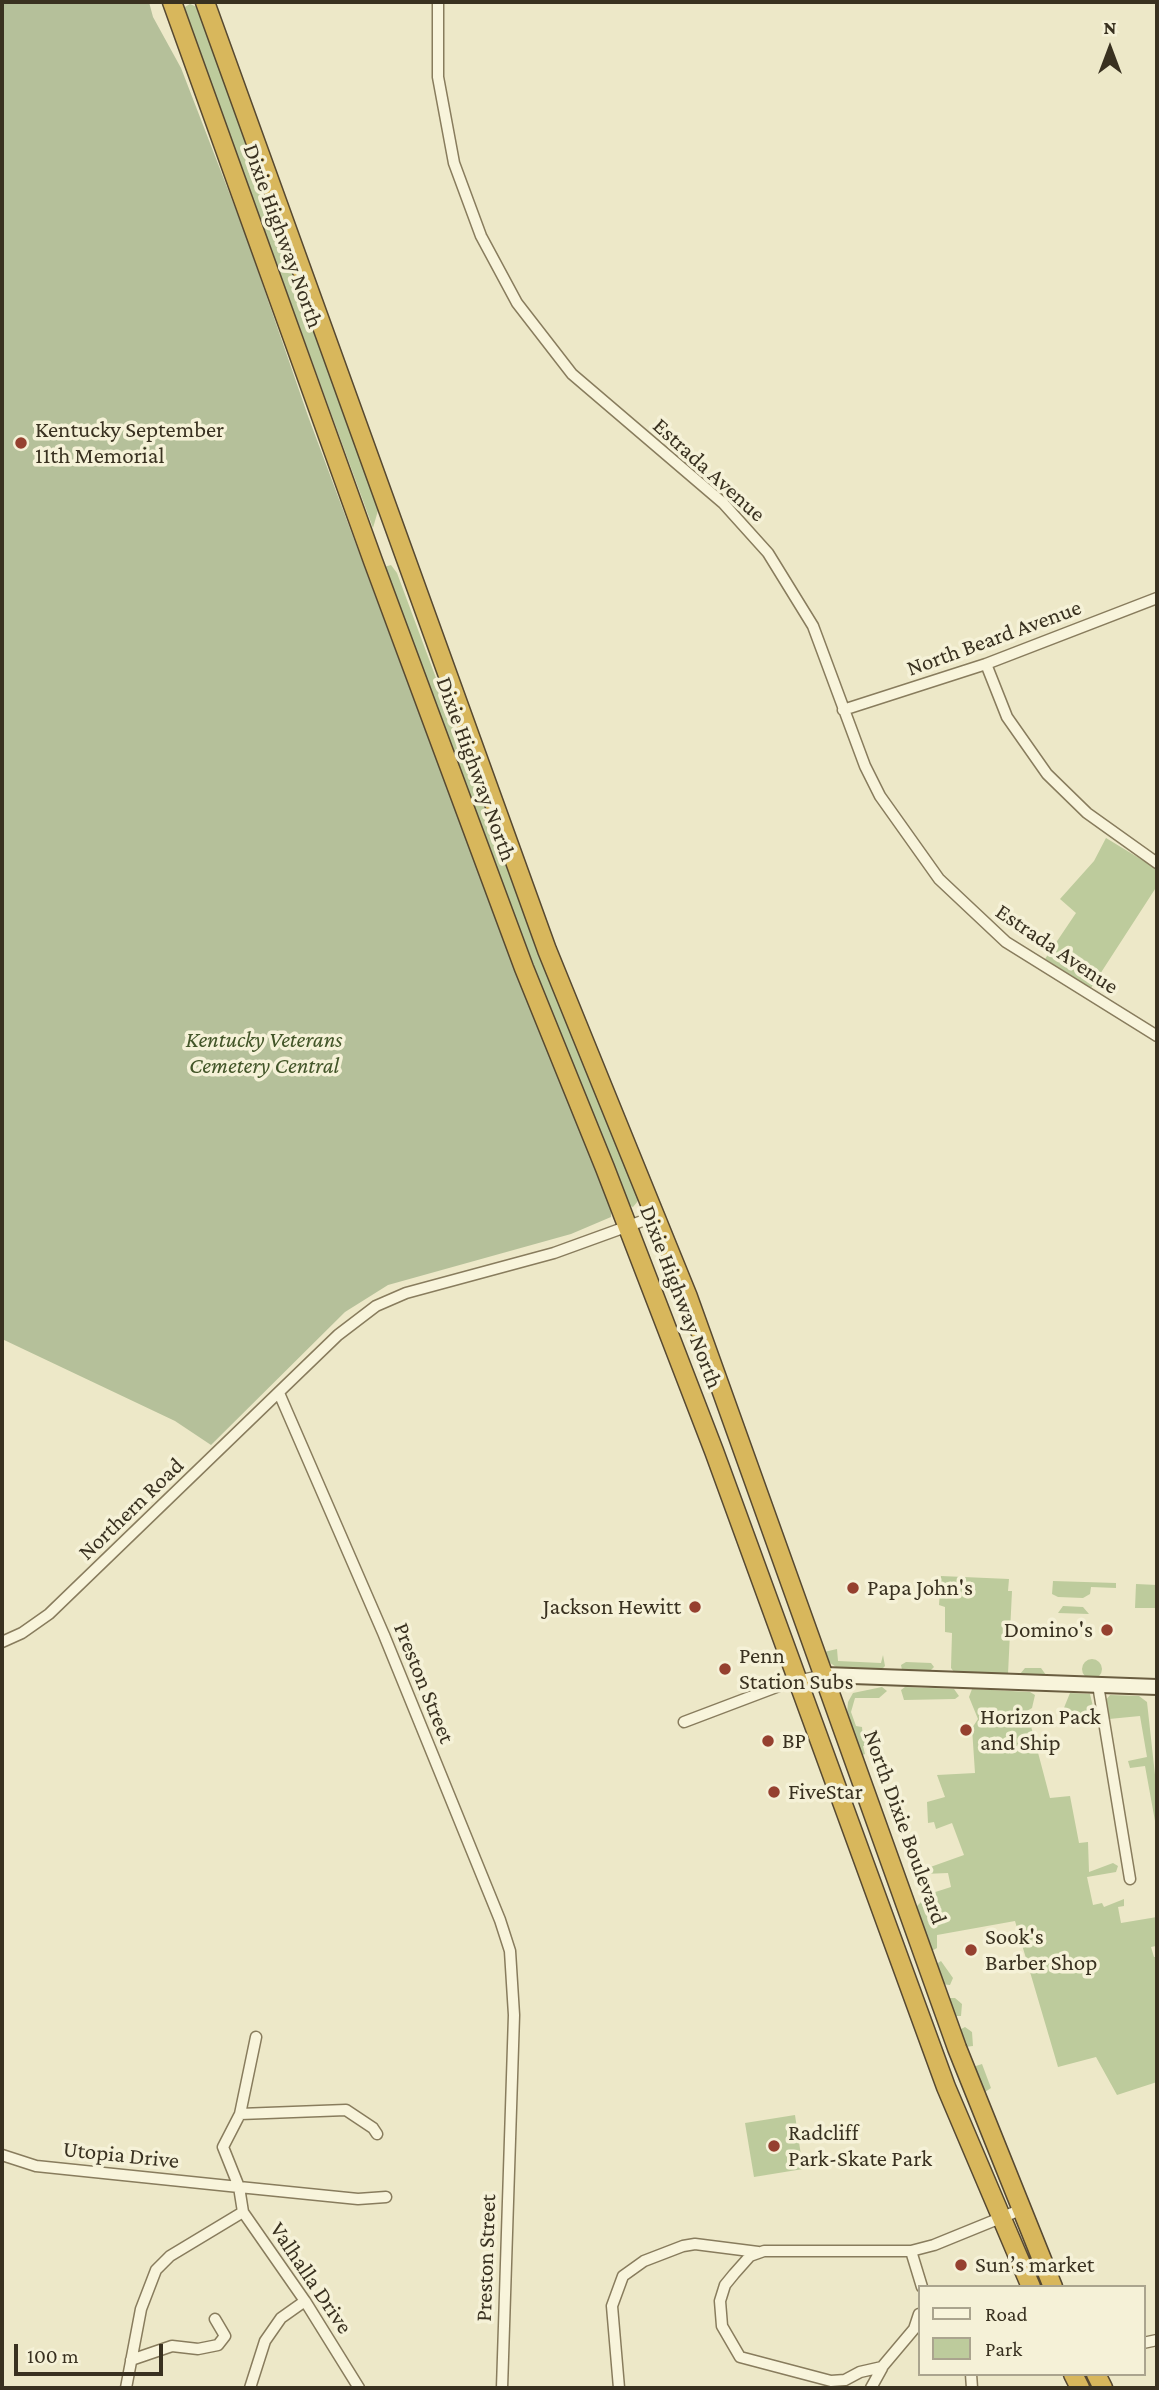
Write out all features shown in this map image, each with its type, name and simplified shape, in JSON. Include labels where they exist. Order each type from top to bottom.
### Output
[{"type":"highway","name":"Dixie Highway North","points":[[172,2],[392,614],[524,968],[627,1227],[799,1679]]},
{"type":"highway","name":"Dixie Highway North","points":[[205,2],[547,950],[656,1216],[776,1539]]},
{"type":"highway","name":"North Dixie Boulevard","points":[[776,1539],[957,2048],[1052,2285]]},
{"type":"highway","points":[[799,1679],[941,2071],[1030,2285]]},
{"type":"main road","points":[[825,1675],[1157,1687]]},
{"type":"street","name":"Estrada Avenue","points":[[438,2],[438,77],[449,142],[472,215],[493,262],[517,303],[572,374],[723,503],[768,553],[813,626],[865,766],[888,810],[917,852],[964,905],[1006,942],[1157,1036]]},
{"type":"street","name":"North Beard Avenue","points":[[844,710],[986,664],[1157,598]]},
{"type":"street","points":[[986,664],[1011,724],[1046,774],[1087,813],[1157,863]]},
{"type":"street","points":[[279,1393],[338,1335],[363,1315],[391,1299],[554,1253],[656,1216]]},
{"type":"street","name":"Northern Road","points":[[2,1642],[22,1633],[49,1614],[279,1393]]},
{"type":"street","name":"Preston Street","points":[[279,1393],[384,1635],[500,1920],[510,1951],[514,2015],[502,2388]]},
{"type":"street","points":[[684,1722],[799,1679],[825,1675]]},
{"type":"street","points":[[1098,1685],[1129,1879]]},
{"type":"street","name":"Valhalla Drive","points":[[256,2037],[240,2114],[223,2147],[239,2187],[243,2213],[305,2301],[359,2388]]},
{"type":"street","points":[[240,2114],[346,2110],[373,2128],[377,2134]]},
{"type":"street","name":"Utopia Drive","points":[[2,2155],[36,2166],[239,2187]]},
{"type":"street","name":"Valhalla Drive","points":[[239,2187],[358,2199],[386,2197]]},
{"type":"street","points":[[619,2388],[612,2306],[624,2276],[644,2261],[683,2246],[707,2245],[759,2253],[911,2251],[934,2245],[1020,2210]]},
{"type":"street","points":[[126,2388],[141,2309],[162,2262],[243,2213]]},
{"type":"street","points":[[911,2251],[921,2285]]},
{"type":"street","points":[[759,2253],[750,2256],[721,2294],[722,2326],[740,2357],[831,2381],[845,2380],[860,2372],[882,2367]]},
{"type":"street","points":[[250,2388],[265,2341],[282,2318],[305,2301]]},
{"type":"street","points":[[871,2388],[882,2367],[914,2329],[918,2317]]},
{"type":"street","points":[[131,2360],[172,2346],[198,2349],[218,2344],[225,2336],[215,2319]]},
{"type":"green space","name":"Kentucky Veterans Cemetery Central","points":[[2,2],[149,2],[153,17],[181,68],[244,231],[308,416],[502,936],[611,1208],[611,1217],[571,1234],[388,1285],[345,1312],[211,1445],[175,1421],[2,1339]]},
{"type":"green space","points":[[190,4],[197,7],[379,507],[373,528],[183,8]]},
{"type":"green space","points":[[391,565],[397,573],[472,775],[639,1194],[633,1207],[627,1205],[554,1028],[384,567]]},
{"type":"green space","points":[[1106,838],[1157,869],[1157,886],[1091,988],[1045,959],[1076,913],[1060,899],[1094,861]]},
{"type":"green space","points":[[941,1576],[1009,1579],[1008,1591],[1012,1591],[1008,1674],[954,1672],[951,1668],[952,1633],[945,1632],[945,1607],[939,1605]]},
{"type":"green space","points":[[1053,1581],[1116,1583],[1116,1588],[1091,1587],[1090,1594],[1083,1598],[1058,1597],[1052,1594]]},
{"type":"green space","points":[[1136,1584],[1157,1585],[1157,1608],[1135,1608]]},
{"type":"green space","points":[[1063,1606],[1083,1607],[1089,1614],[1058,1613]]},
{"type":"green space","points":[[837,1649],[838,1661],[881,1663],[883,1655],[885,1666],[882,1669],[836,1667],[829,1662],[824,1652]]},
{"type":"green space","points":[[1092,1659],[1099,1662],[1102,1669],[1099,1676],[1092,1679],[1085,1676],[1082,1669],[1085,1662]]},
{"type":"green space","points":[[906,1662],[931,1663],[934,1667],[930,1671],[902,1670],[901,1665]]},
{"type":"green space","points":[[1025,1668],[1041,1668],[1046,1675],[1020,1674]]},
{"type":"green space","points":[[882,1687],[887,1691],[879,1698],[855,1698],[851,1712],[856,1726],[862,1727],[863,1739],[866,1740],[866,1746],[863,1746],[865,1754],[861,1756],[847,1714],[848,1702],[853,1693]]},
{"type":"green space","points":[[905,1687],[954,1689],[959,1696],[955,1699],[904,1700],[901,1690]]},
{"type":"green space","points":[[972,1689],[1030,1692],[1035,1695],[1032,1708],[1027,1711],[1050,1798],[1070,1796],[1079,1843],[1088,1842],[1089,1872],[1113,1863],[1118,1866],[1116,1872],[1087,1877],[1093,1905],[1102,1903],[1104,1907],[1124,1899],[1124,1906],[1118,1907],[1121,1923],[1157,1917],[1156,1946],[1151,1947],[1154,1957],[1157,1957],[1157,2082],[1117,2095],[1096,2057],[1058,2067],[1015,1921],[937,1935],[937,1948],[930,1952],[916,1907],[929,1894],[951,1887],[948,1873],[924,1874],[922,1870],[964,1855],[952,1823],[936,1829],[934,1822],[928,1823],[927,1802],[945,1797],[937,1775],[975,1773],[972,1728],[978,1719],[969,1697]]},
{"type":"green space","points":[[1070,1693],[1090,1694],[1094,1711],[1059,1720]]},
{"type":"green space","points":[[1110,1695],[1139,1696],[1147,1702],[1157,1793],[1157,1832],[1145,1766],[1130,1768],[1128,1761],[1147,1757],[1140,1716],[1109,1719],[1105,1701]]},
{"type":"green space","points":[[941,1961],[953,1978],[950,1985],[941,1984],[935,1965]]},
{"type":"green space","points":[[950,1998],[955,1998],[962,2004],[961,2016],[954,2016],[948,2004]]},
{"type":"green space","points":[[965,2027],[972,2032],[973,2046],[965,2047],[959,2030]]},
{"type":"green space","points":[[982,2064],[991,2088],[985,2092],[973,2067]]},
{"type":"green space","name":"Radcliff Park-Skate Park","points":[[795,2115],[803,2169],[754,2177],[745,2123]]},
{"type":"place","name":"Kentucky September 11th Memorial","points":[[21,443]]},
{"type":"place","name":"Papa John's","points":[[853,1588]]},
{"type":"place","name":"Jackson Hewitt","points":[[695,1607]]},
{"type":"place","name":"Domino's","points":[[1107,1630]]},
{"type":"place","name":"Penn Station Subs","points":[[725,1669]]},
{"type":"place","name":"Horizon Pack and Ship","points":[[966,1730]]},
{"type":"place","name":"BP","points":[[768,1741]]},
{"type":"place","name":"FiveStar","points":[[774,1792]]},
{"type":"place","name":"Sook's Barber Shop","points":[[971,1950]]},
{"type":"place","name":"Radcliff Park-Skate Park","points":[[774,2146]]},
{"type":"place","name":"Sun’s market","points":[[961,2265]]}]
